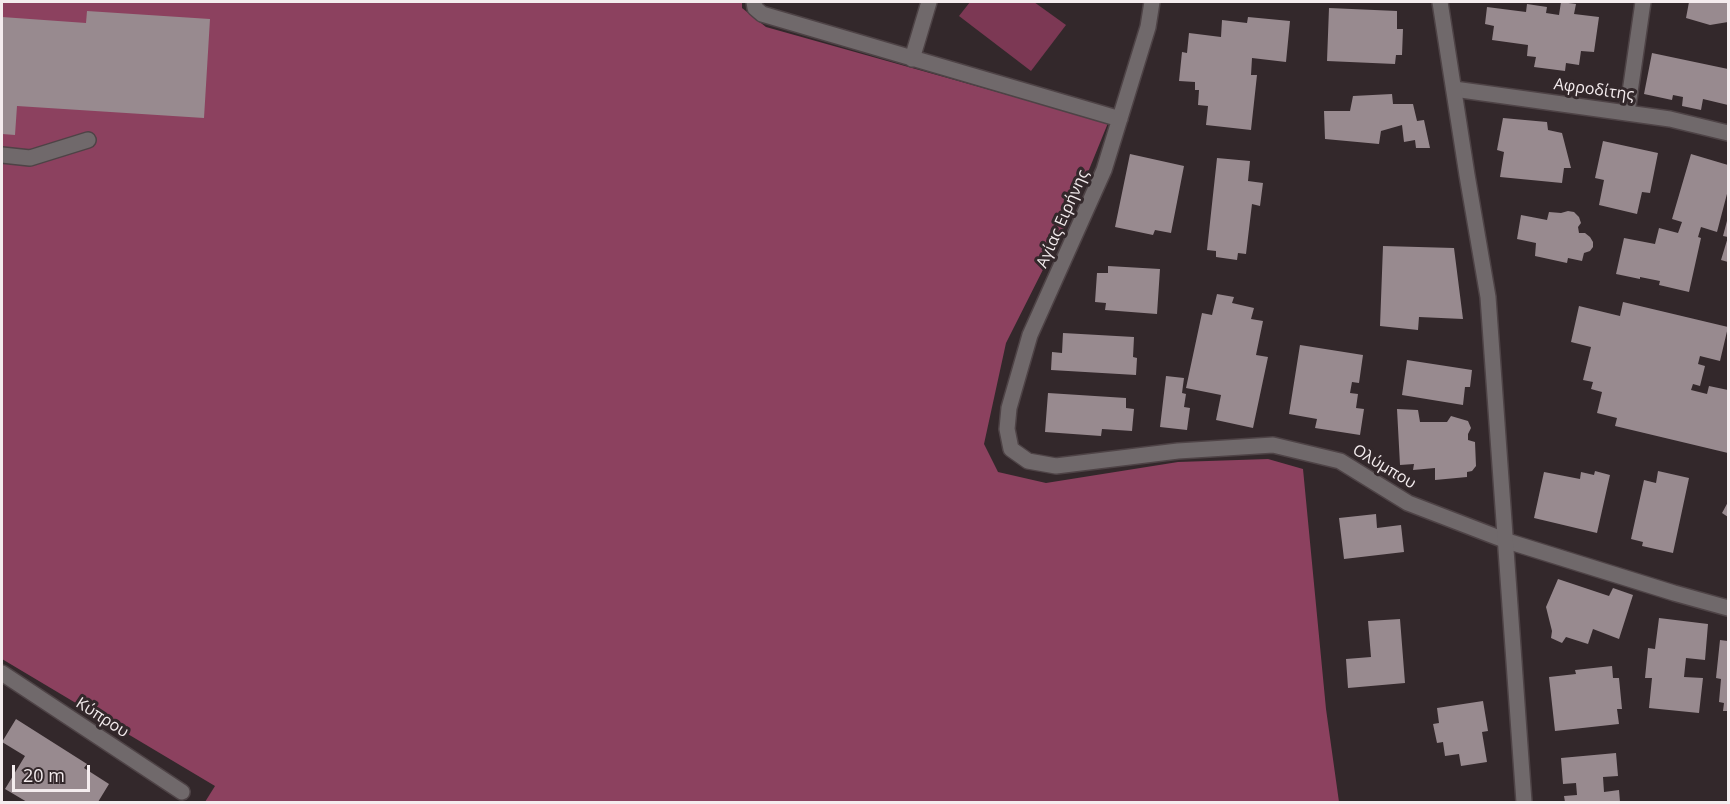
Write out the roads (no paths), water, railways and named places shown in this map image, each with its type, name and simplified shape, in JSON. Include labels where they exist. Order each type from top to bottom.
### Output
[{"type":"street","points":[[754,2],[755,8],[762,14],[1120,119]]},
{"type":"street","points":[[912,59],[929,2]]},
{"type":"street","name":"Αγίας Ειρήνης","points":[[1011,449],[1007,429],[1009,408],[1030,335],[1104,170],[1148,27],[1152,2]]},
{"type":"street","points":[[1440,2],[1488,297],[1524,802]]},
{"type":"street","points":[[1627,113],[1643,2]]},
{"type":"street","name":"Αφροδίτης","points":[[1454,89],[1670,119],[1728,133]]},
{"type":"street","points":[[2,155],[30,158],[88,140]]},
{"type":"street","name":"Ολύμπου","points":[[1011,449],[1028,461],[1056,466],[1178,451],[1273,445],[1340,461],[1408,503],[1507,541],[1728,608]]},
{"type":"street","name":"Κύπρου","points":[[2,673],[182,792]]}]
